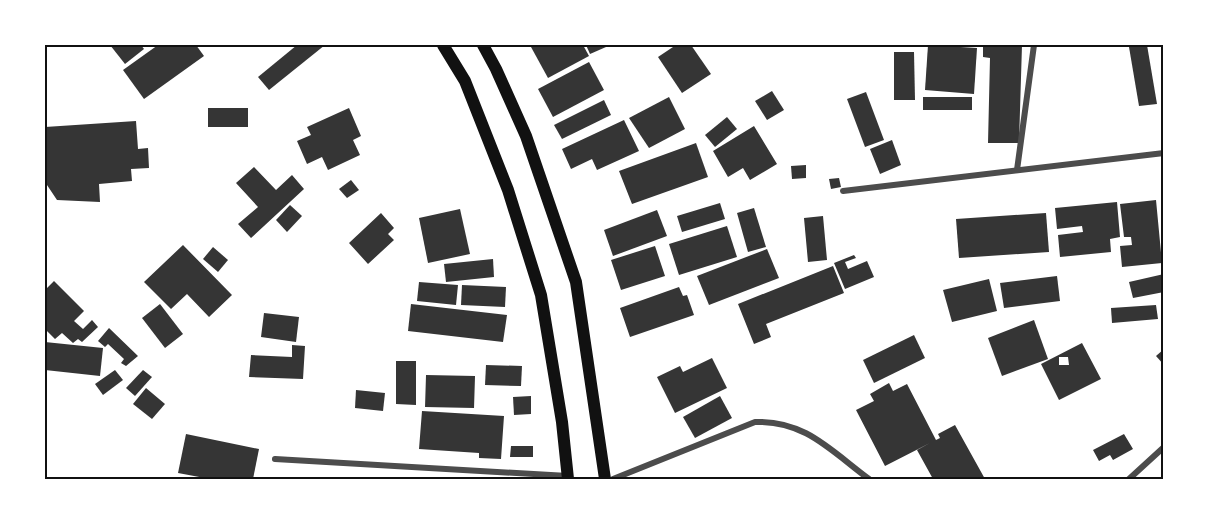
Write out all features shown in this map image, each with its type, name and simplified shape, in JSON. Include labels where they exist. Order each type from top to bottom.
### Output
[{"type":"main road","points":[[442,45],[465,81],[508,190],[541,295],[568,478]]},
{"type":"main road","points":[[483,45],[526,136],[576,282],[605,479]]},
{"type":"street","points":[[1017,170],[1035,45]]},
{"type":"street","points":[[843,190],[1164,153]]},
{"type":"street","points":[[614,479],[755,422],[776,422],[802,429],[869,479]]},
{"type":"street","points":[[1129,479],[1164,447]]},
{"type":"street","points":[[275,459],[568,478]]},
{"type":"building","points":[[110,45],[141,45],[144,49],[125,64]]},
{"type":"building","points":[[158,45],[196,45],[204,56],[144,99],[123,70]]},
{"type":"building","points":[[297,45],[325,45],[269,90],[258,77]]},
{"type":"building","points":[[536,45],[583,45],[589,56],[548,78],[531,47]]},
{"type":"building","points":[[586,45],[605,45],[606,47],[590,54]]},
{"type":"building","points":[[676,45],[691,45],[711,74],[682,93],[658,57]]},
{"type":"building","points":[[928,45],[977,48],[974,94],[925,90]]},
{"type":"building","points":[[983,45],[1022,45],[1019,143],[988,143],[990,58],[983,57]]},
{"type":"building","points":[[1147,45],[1157,104],[1139,106],[1129,47]]},
{"type":"building","points":[[894,52],[914,52],[915,100],[894,100]]},
{"type":"building","points":[[589,62],[604,90],[553,117],[538,89]]},
{"type":"building","points":[[772,91],[784,110],[767,120],[755,101]]},
{"type":"building","points":[[866,92],[884,140],[865,147],[847,99]]},
{"type":"building","points":[[669,97],[685,129],[649,148],[629,118]]},
{"type":"building","points":[[923,97],[972,97],[972,110],[923,110]]},
{"type":"building","points":[[604,100],[611,115],[562,139],[554,125]]},
{"type":"building","points":[[208,108],[248,108],[248,127],[208,127]]},
{"type":"building","points":[[349,108],[361,136],[353,140],[360,155],[328,170],[322,157],[307,164],[297,141],[311,135],[307,127]]},
{"type":"building","points":[[727,117],[737,129],[715,147],[705,135]]},
{"type":"building","points":[[624,120],[639,151],[597,170],[592,159],[571,169],[562,149]]},
{"type":"building","points":[[136,121],[138,149],[148,148],[149,168],[131,169],[132,181],[99,184],[100,202],[57,200],[45,182],[45,127]]},
{"type":"building","points":[[754,126],[777,164],[750,180],[743,168],[728,177],[713,151]]},
{"type":"building","points":[[892,140],[901,165],[880,174],[870,149]]},
{"type":"building","points":[[696,143],[708,177],[632,204],[619,171]]},
{"type":"building","points":[[806,165],[806,178],[792,179],[791,166]]},
{"type":"building","points":[[254,167],[276,190],[292,175],[304,189],[251,238],[238,224],[258,207],[236,183]]},
{"type":"building","points":[[839,178],[841,187],[831,189],[829,179]]},
{"type":"building","points":[[351,180],[359,190],[347,198],[339,189]]},
{"type":"building","points":[[1156,200],[1162,263],[1122,267],[1120,246],[1132,245],[1131,237],[1124,237],[1120,204]]},
{"type":"building","points":[[1117,202],[1120,237],[1110,239],[1111,252],[1060,257],[1058,235],[1083,232],[1082,226],[1057,229],[1055,208]]},
{"type":"building","points":[[720,203],[725,219],[682,232],[677,216]]},
{"type":"building","points":[[290,205],[302,216],[287,232],[276,220]]},
{"type":"building","points":[[754,208],[766,247],[748,252],[737,213]]},
{"type":"building","points":[[460,209],[470,254],[428,263],[419,218]]},
{"type":"building","points":[[657,210],[667,236],[613,256],[604,230]]},
{"type":"building","points":[[381,213],[394,228],[388,234],[394,240],[368,264],[349,243]]},
{"type":"building","points":[[1046,213],[1049,252],[959,258],[956,219]]},
{"type":"building","points":[[823,216],[827,260],[808,262],[804,218]]},
{"type":"building","points":[[727,226],[737,257],[679,275],[669,244]]},
{"type":"building","points":[[183,245],[232,295],[209,317],[187,294],[171,309],[144,282]]},
{"type":"building","points":[[655,246],[665,276],[621,290],[611,260]]},
{"type":"building","points":[[213,247],[228,260],[218,272],[203,259]]},
{"type":"building","points":[[767,249],[779,278],[709,305],[697,276]]},
{"type":"building","points":[[854,255],[856,258],[845,262],[848,269],[867,261],[874,277],[845,289],[834,263]]},
{"type":"building","points":[[493,259],[494,277],[446,282],[444,264]]},
{"type":"building","points":[[833,266],[844,293],[766,324],[771,337],[754,344],[738,304]]},
{"type":"building","points":[[1164,274],[1164,292],[1133,298],[1129,282]]},
{"type":"building","points":[[1057,276],[1060,301],[1004,308],[1000,283]]},
{"type":"building","points":[[989,279],[997,311],[952,322],[943,290]]},
{"type":"building","points":[[54,281],[84,311],[74,321],[83,329],[92,320],[98,327],[82,342],[78,339],[73,343],[62,333],[55,339],[45,329],[45,290]]},
{"type":"building","points":[[419,282],[458,285],[456,305],[417,301]]},
{"type":"building","points":[[462,285],[506,287],[505,307],[461,305]]},
{"type":"building","points":[[679,287],[683,296],[687,295],[694,315],[630,337],[620,308]]},
{"type":"building","points":[[160,304],[183,334],[165,348],[142,318]]},
{"type":"building","points":[[411,304],[507,315],[503,342],[408,331]]},
{"type":"building","points":[[1156,305],[1158,319],[1112,323],[1111,308]]},
{"type":"building","points":[[264,313],[299,317],[296,342],[261,337]]},
{"type":"building","points":[[1034,320],[1048,359],[1002,376],[988,338]]},
{"type":"building","points":[[109,328],[138,356],[126,366],[121,363],[124,359],[108,344],[105,347],[98,341]]},
{"type":"building","points":[[914,335],[925,358],[874,383],[863,360]]},
{"type":"building","points":[[45,342],[103,348],[100,376],[45,370]]},
{"type":"building","points":[[1082,343],[1101,379],[1059,400],[1041,364]],"holes":[[[1059,357],[1068,357],[1069,365],[1059,365]]]},
{"type":"building","points":[[292,345],[305,346],[303,379],[249,377],[251,355],[292,357]]},
{"type":"building","points":[[1164,349],[1164,365],[1156,356]]},
{"type":"building","points":[[712,358],[727,388],[675,413],[657,377],[680,366],[683,372]]},
{"type":"building","points":[[396,361],[416,361],[416,405],[396,404]]},
{"type":"building","points":[[486,365],[522,366],[521,386],[485,385]]},
{"type":"building","points":[[115,370],[123,380],[103,395],[95,384]]},
{"type":"building","points":[[143,370],[152,377],[135,396],[126,388]]},
{"type":"building","points":[[426,375],[475,376],[474,408],[425,407]]},
{"type":"building","points":[[889,383],[893,391],[907,384],[936,440],[940,438],[938,434],[955,425],[985,479],[933,479],[917,450],[930,443],[885,466],[856,410],[874,401],[870,394]]},
{"type":"building","points":[[146,388],[165,404],[152,419],[133,404]]},
{"type":"building","points":[[356,390],[385,393],[383,411],[355,408]]},
{"type":"building","points":[[531,396],[531,414],[514,415],[513,397]]},
{"type":"building","points":[[720,396],[732,418],[695,438],[683,417]]},
{"type":"building","points":[[422,411],[504,416],[501,459],[479,458],[479,453],[419,449]]},
{"type":"building","points":[[186,434],[259,449],[253,479],[210,479],[178,473]]},
{"type":"building","points":[[1124,434],[1133,449],[1113,460],[1110,455],[1099,461],[1093,450]]},
{"type":"building","points":[[511,446],[533,446],[533,457],[510,457]]}]
